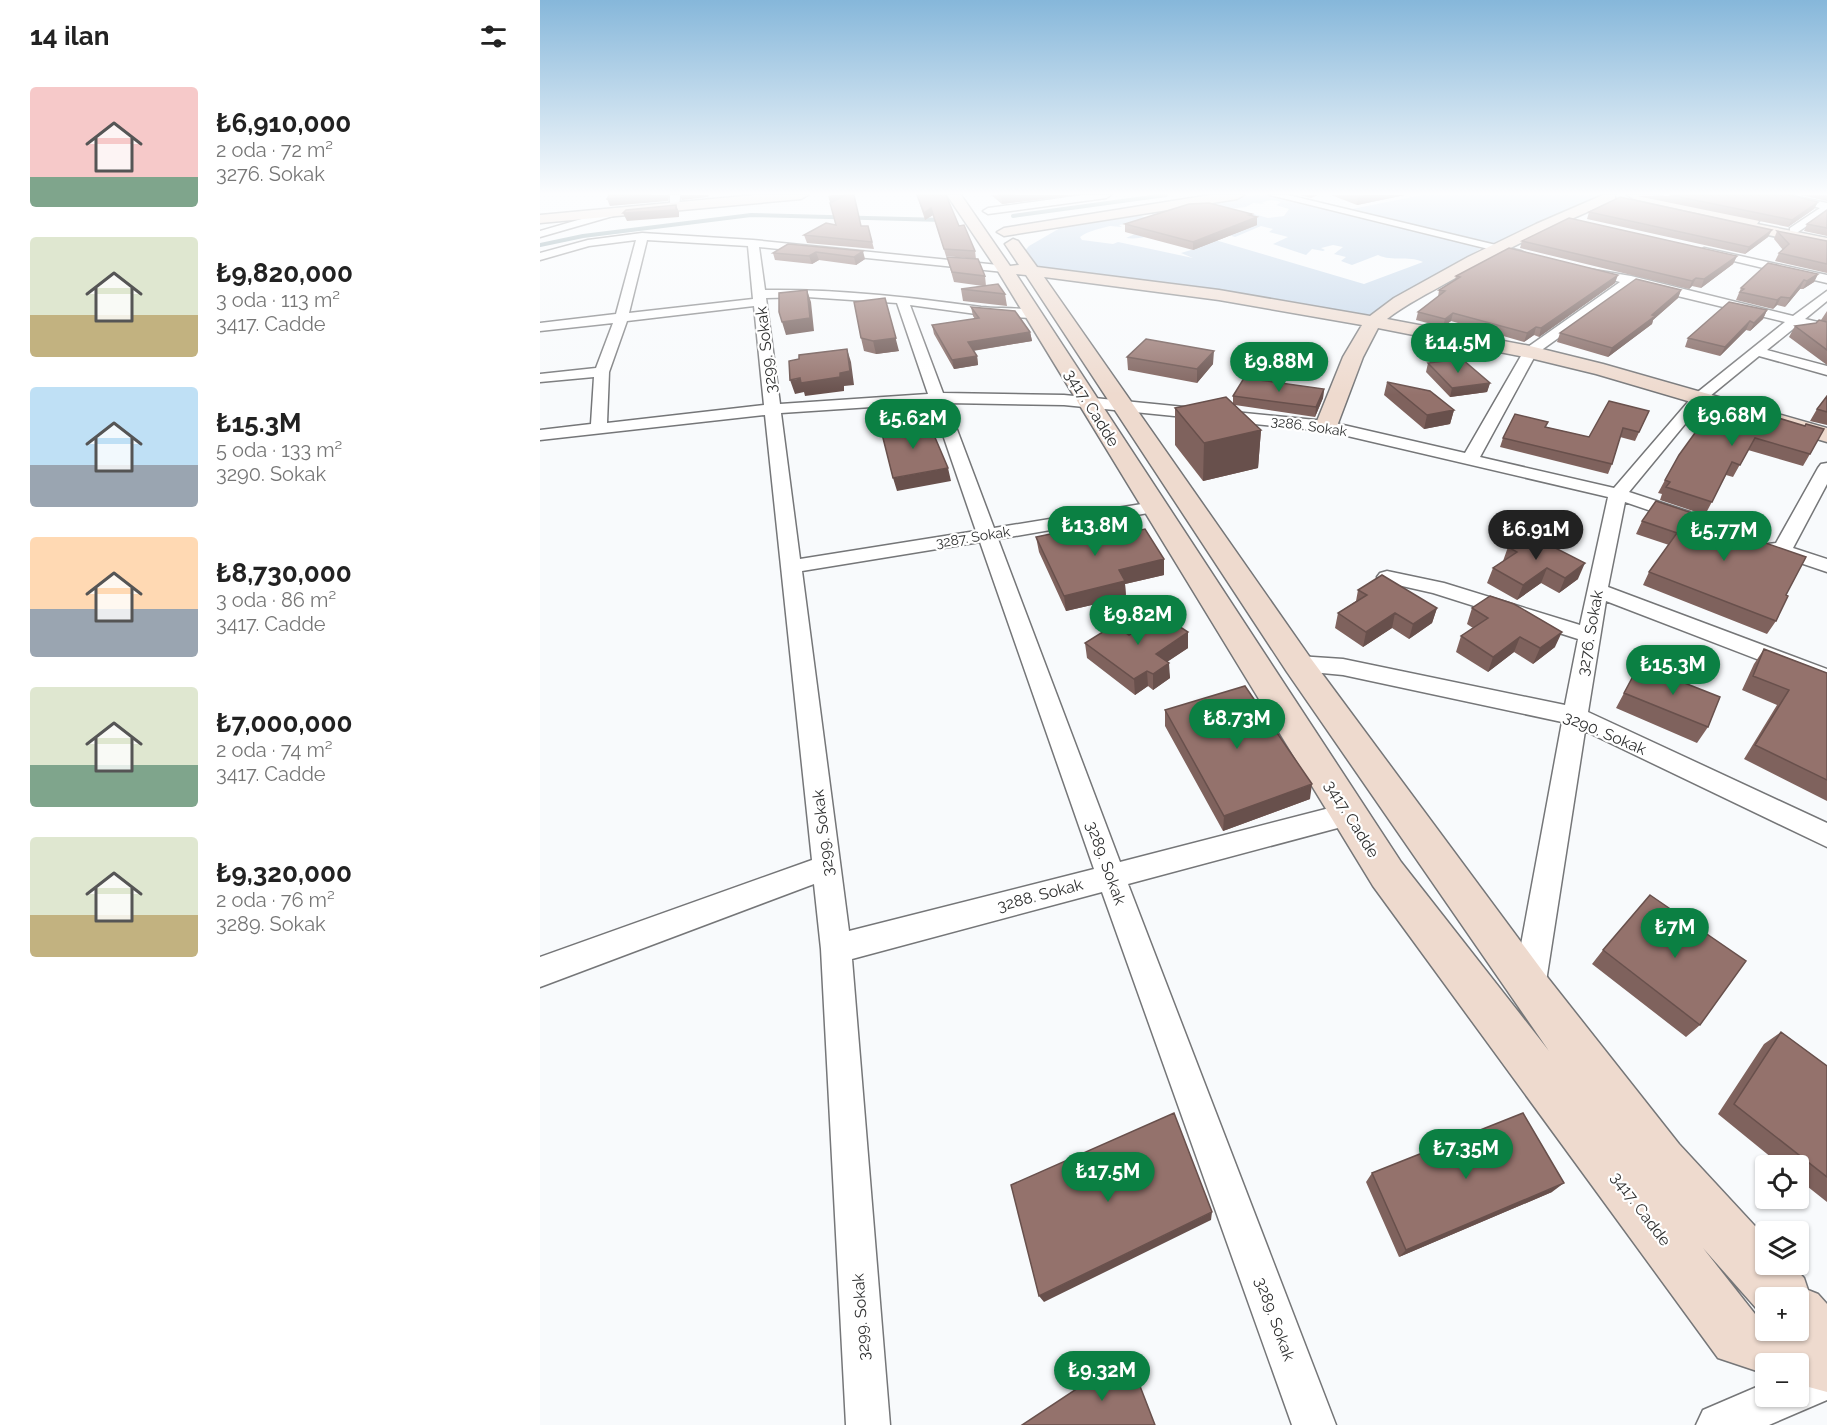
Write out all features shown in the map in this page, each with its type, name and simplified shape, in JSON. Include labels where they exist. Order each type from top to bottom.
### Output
[{"type":"street","points":[[599,428],[602,372],[621,320],[636,262]]},
{"type":"street","name":"3299. Sokak","points":[[755,262],[836,949],[868,1425]]},
{"type":"street","name":"3417. Cadde","points":[[1009,262],[1032,314],[1387,874],[1738,1338],[1827,1363]]},
{"type":"street","name":"3417. Cadde","points":[[1017,262],[1123,406],[1298,664],[1529,988],[1661,1162],[1774,1287]]},
{"type":"street","points":[[1099,262],[1219,295],[1530,352],[1827,435]]},
{"type":"street","points":[[1326,426],[1362,340],[1374,322],[1413,294],[1476,262]]},
{"type":"street","points":[[1750,262],[1827,279]]},
{"type":"street","points":[[1576,267],[1827,328]]},
{"type":"street","points":[[1471,458],[1530,352],[1631,280]]},
{"type":"street","points":[[540,327],[621,320],[760,298],[807,293],[902,300],[991,312],[1032,314]]},
{"type":"street","name":"3276. Sokak","points":[[1529,988],[1597,590],[1618,494],[1699,398],[1827,296]]},
{"type":"street","name":"3289. Sokak","points":[[902,300],[1111,877],[1314,1425]]},
{"type":"street","points":[[1756,351],[1827,371]]},
{"type":"street","points":[[540,378],[602,372]]},
{"type":"street","name":"3286. Sokak","points":[[540,435],[773,409],[939,398],[1088,402],[1326,426],[1618,494],[1694,520]]},
{"type":"street","points":[[1782,550],[1827,468]]},
{"type":"street","name":"3287. Sokak","points":[[791,567],[1154,507]]},
{"type":"street","points":[[1760,543],[1827,566]]},
{"type":"street","points":[[1387,577],[1437,588],[1589,635]]},
{"type":"street","points":[[1597,590],[1827,678]]},
{"type":"street","points":[[1257,668],[1298,664]]},
{"type":"street","name":"3290. Sokak","points":[[1298,664],[1343,667],[1575,716],[1827,836]]},
{"type":"street","name":"3288. Sokak","points":[[836,949],[1349,814]]},
{"type":"street","points":[[540,972],[827,867]]},
{"type":"street","points":[[1809,1326],[1827,1346]]},
{"type":"street","points":[[1809,1386],[1827,1378]]},
{"type":"street","points":[[1718,1425],[1760,1407]]},
{"type":"shaded area","points":[[1029,262],[1288,262],[1364,284],[1423,262],[1460,262],[1380,312],[1362,316],[1040,267]]},
{"type":"shaded area","points":[[1342,262],[1361,262],[1352,265]]},
{"type":"building","points":[[948,262],[979,262],[985,276],[952,272]]},
{"type":"building","points":[[1483,262],[1564,262],[1618,275],[1541,328],[1536,327],[1527,333],[1453,313],[1445,319],[1418,312],[1445,291],[1439,290],[1460,277],[1456,276]]},
{"type":"building","points":[[1609,262],[1729,262],[1704,279],[1696,278],[1692,281]]},
{"type":"building","points":[[1768,263],[1818,274],[1807,281],[1804,280],[1790,298],[1781,297],[1777,300],[1740,292],[1744,289],[1741,288]]},
{"type":"building","points":[[1636,279],[1681,290],[1652,315],[1655,316],[1612,348],[1560,333]]},
{"type":"building","points":[[998,284],[1005,294],[961,289]]},
{"type":"building","points":[[807,290],[810,318],[782,322],[779,312],[779,293]]},
{"type":"building","points":[[885,298],[896,338],[873,341],[861,338],[854,302]]},
{"type":"building","points":[[1729,302],[1767,310],[1754,323],[1750,321],[1725,347],[1688,338]]},
{"type":"building","points":[[971,307],[1015,311],[1030,332],[968,342],[977,356],[952,360],[932,325],[979,318]]},
{"type":"building","points":[[1819,320],[1827,322],[1827,350],[1795,326],[1816,323]]},
{"type":"building","points":[[1146,339],[1214,351],[1197,369],[1127,357]]},
{"type":"building","points":[[847,349],[850,371],[840,373],[840,377],[801,383],[800,378],[790,380],[789,361],[799,359],[799,355]]},
{"type":"building","points":[[1462,359],[1490,383],[1452,388],[1428,363]]},
{"type":"building","points":[[1244,378],[1324,389],[1316,407],[1233,396]]},
{"type":"building","points":[[1387,382],[1430,391],[1454,410],[1427,415]]},
{"type":"building","points":[[1827,396],[1827,412],[1817,409]]},
{"type":"building","points":[[1226,397],[1261,430],[1204,443],[1175,408]]},
{"type":"building","points":[[1609,401],[1649,411],[1639,432],[1623,428],[1612,464],[1503,438],[1515,414],[1548,422],[1545,427],[1589,437]]},
{"type":"building","points":[[1722,401],[1805,426],[1806,424],[1824,429],[1810,454],[1755,438],[1740,465],[1732,462],[1712,502],[1666,487],[1670,482],[1665,480],[1679,455],[1700,426],[1706,428]]},
{"type":"building","points":[[928,421],[948,468],[893,478],[881,430]]},
{"type":"building","points":[[1656,501],[1704,517],[1702,521],[1806,557],[1786,595],[1788,596],[1776,621],[1649,572],[1677,533],[1642,521]]},
{"type":"building","points":[[1093,525],[1101,539],[1145,529],[1164,559],[1119,570],[1125,581],[1064,596],[1036,537]]},
{"type":"building","points":[[1528,534],[1585,563],[1565,578],[1547,568],[1523,585],[1493,568],[1517,552],[1508,547]]},
{"type":"building","points":[[1382,575],[1437,608],[1413,624],[1395,613],[1366,632],[1338,613],[1367,595],[1358,590]]},
{"type":"building","points":[[1490,596],[1514,604],[1562,632],[1540,648],[1520,637],[1493,657],[1461,636],[1488,618],[1472,608]]},
{"type":"building","points":[[1162,615],[1188,632],[1156,654],[1169,663],[1153,674],[1147,671],[1134,679],[1085,643],[1114,625],[1129,635]]},
{"type":"building","points":[[1764,649],[1827,673],[1827,780],[1755,745],[1789,690],[1753,676]]},
{"type":"building","points":[[1639,665],[1720,697],[1708,727],[1624,693]]},
{"type":"building","points":[[1245,686],[1312,784],[1224,816],[1165,710]]},
{"type":"building","points":[[1650,895],[1746,961],[1700,1025],[1603,950]]},
{"type":"building","points":[[1781,1032],[1827,1066],[1827,1177],[1809,1163],[1809,1155],[1799,1155],[1734,1104]]},
{"type":"building","points":[[1174,1113],[1212,1212],[1039,1296],[1011,1185]]},
{"type":"building","points":[[1523,1113],[1564,1183],[1406,1250],[1372,1173]]},
{"type":"building","points":[[1128,1355],[1155,1425],[1022,1425]]}]
